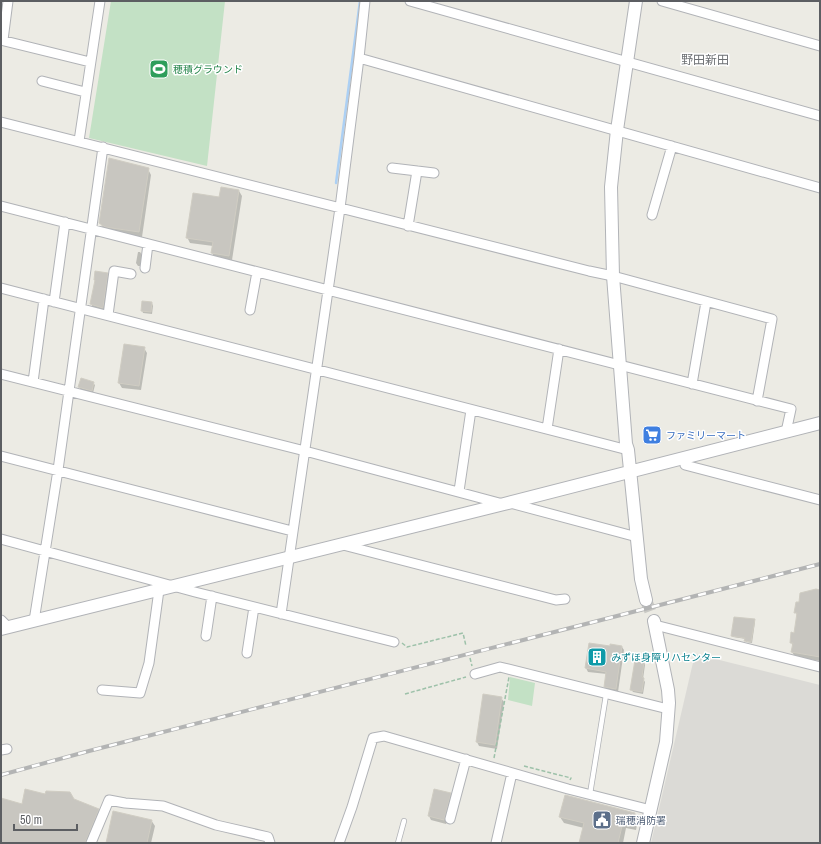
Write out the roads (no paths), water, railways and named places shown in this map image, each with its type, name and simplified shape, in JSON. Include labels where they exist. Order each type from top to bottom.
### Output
[{"type":"street","points":[[8,1],[2,40],[90,62]]},
{"type":"street","points":[[78,141],[100,1]]},
{"type":"street","points":[[281,614],[340,208],[365,1]]},
{"type":"street","points":[[410,1],[820,116]]},
{"type":"street","points":[[636,1],[617,130],[611,187],[613,276],[619,364],[641,579],[646,600]]},
{"type":"street","points":[[662,1],[820,46]]},
{"type":"street","points":[[359,58],[820,188]]},
{"type":"street","points":[[42,81],[85,92]]},
{"type":"street","points":[[1,122],[408,226],[613,276],[772,319],[757,401]]},
{"type":"street","points":[[652,215],[672,146]]},
{"type":"street","points":[[34,621],[58,470],[103,147]]},
{"type":"street","points":[[392,168],[434,173]]},
{"type":"street","points":[[408,226],[417,171]]},
{"type":"street","points":[[1,206],[791,409],[786,432]]},
{"type":"street","points":[[54,302],[65,222]]},
{"type":"street","points":[[145,268],[148,244]]},
{"type":"street","points":[[108,315],[114,272],[131,274]]},
{"type":"street","points":[[250,310],[257,272]]},
{"type":"street","points":[[1,288],[628,450]]},
{"type":"street","points":[[32,382],[44,299]]},
{"type":"street","points":[[692,384],[706,302]]},
{"type":"street","points":[[547,429],[559,349]]},
{"type":"street","points":[[1,374],[637,537]]},
{"type":"street","points":[[459,491],[471,410]]},
{"type":"street","points":[[3,625],[34,621],[289,558],[820,423]]},
{"type":"street","points":[[1,456],[292,531]]},
{"type":"street","points":[[685,465],[820,500]]},
{"type":"street","points":[[1,539],[212,596],[394,642]]},
{"type":"street","points":[[342,544],[556,600],[565,599]]},
{"type":"street","points":[[102,690],[140,693],[149,663],[159,590]]},
{"type":"street","points":[[206,636],[212,596]]},
{"type":"street","points":[[247,653],[254,607]]},
{"type":"street","points":[[643,843],[666,742],[668,709],[666,675],[655,623],[820,667]]},
{"type":"street","points":[[475,674],[500,667],[606,695],[668,709]]},
{"type":"street","points":[[339,843],[352,807],[372,738],[384,736],[466,759],[515,769],[568,789],[651,810]]},
{"type":"street","points":[[450,819],[466,759]]},
{"type":"street","points":[[496,843],[515,769]]},
{"type":"street","points":[[91,843],[108,800],[163,806],[216,825],[268,837],[270,843]]},
{"type":"lane","points":[[590,794],[606,695]]},
{"type":"lane","points":[[398,843],[404,821]]},
{"type":"waterway","points":[[336,183],[360,1]]},
{"type":"tunnel","points":[[646,600],[654,621]]},
{"type":"railway","points":[[1,775],[89,751],[820,564]]},
{"type":"place","name":"穂積グラウンド","points":[[159,69]]},
{"type":"place","name":"ファミリーマート","points":[[652,435]]},
{"type":"place","name":"みずほ身障リハセンター","points":[[597,657]]},
{"type":"place","name":"瑞穂消防署","points":[[602,820]]},
{"type":"district","name":"野田新田","points":[[705,60]]}]
